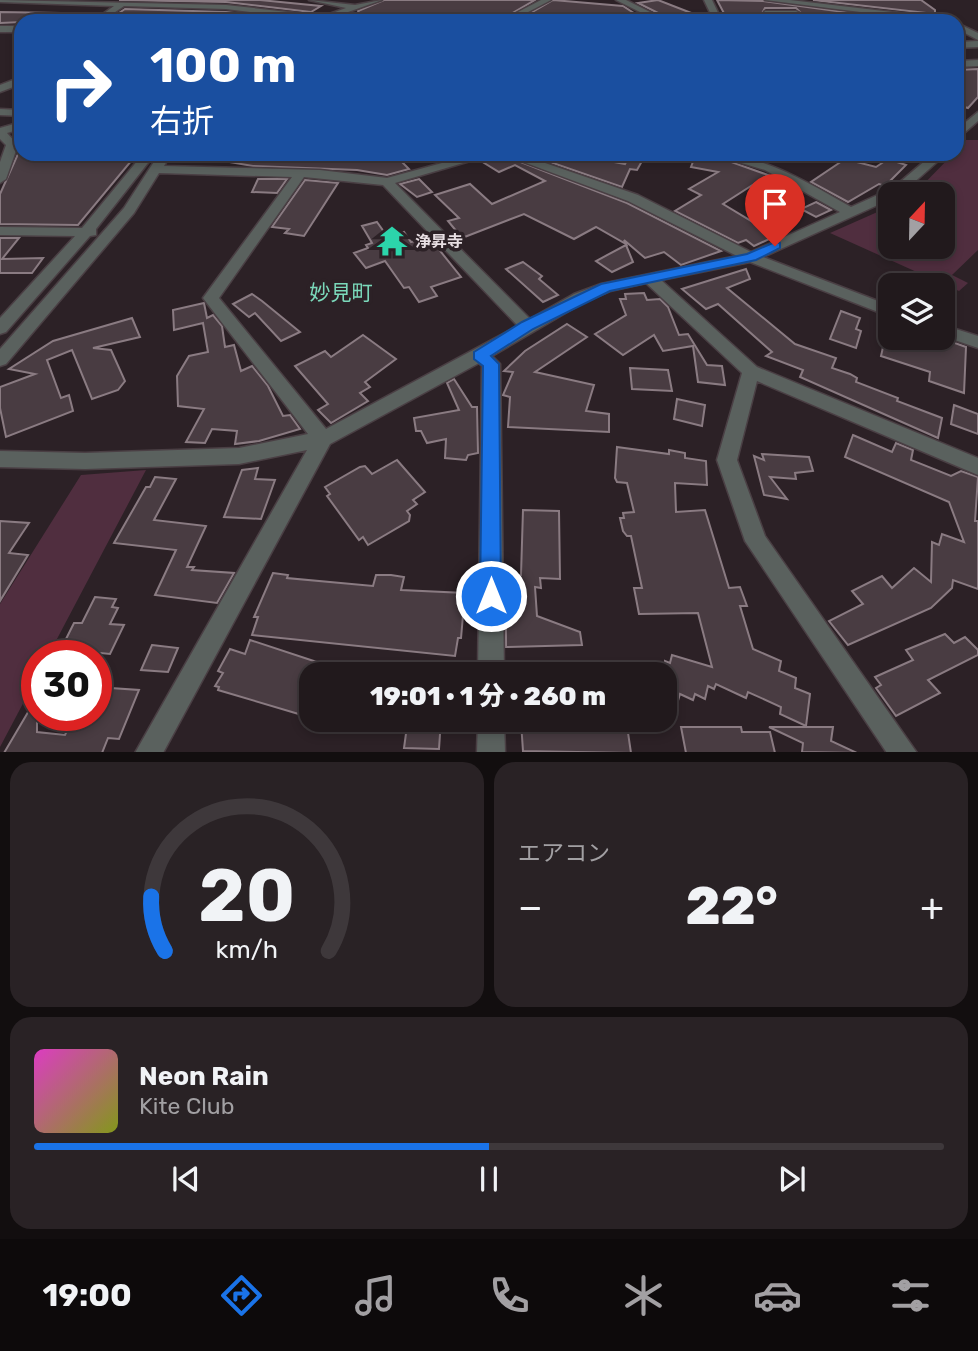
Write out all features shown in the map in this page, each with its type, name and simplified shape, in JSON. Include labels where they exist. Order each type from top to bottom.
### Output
[{"type":"street","points":[[0,0],[226,7],[286,14]]},
{"type":"street","points":[[107,14],[132,0]]},
{"type":"street","points":[[211,14],[238,0]]},
{"type":"street","points":[[313,0],[357,7]]},
{"type":"street","points":[[341,14],[378,0]]},
{"type":"street","points":[[345,14],[390,0]]},
{"type":"street","points":[[519,14],[547,0]]},
{"type":"street","points":[[621,0],[650,14]]},
{"type":"street","points":[[769,0],[895,14]]},
{"type":"street","points":[[782,1],[788,13]]},
{"type":"street","points":[[919,6],[936,14]]},
{"type":"street","points":[[783,14],[835,14],[836,8]]},
{"type":"street","points":[[964,128],[978,115]]},
{"type":"street","points":[[0,132],[12,145],[0,179]]},
{"type":"street","points":[[0,328],[86,232],[143,161]]},
{"type":"street","points":[[0,360],[109,232],[160,161]]},
{"type":"street","points":[[155,169],[301,173],[387,182],[463,161]]},
{"type":"street","points":[[529,161],[633,198],[751,257],[878,307]]},
{"type":"street","points":[[745,161],[769,167],[848,211]]},
{"type":"street","points":[[0,459],[85,461],[239,456],[323,439],[480,355],[527,326],[606,287],[751,257],[897,191],[932,161]]},
{"type":"street","points":[[301,173],[211,298],[323,439]]},
{"type":"street","points":[[387,182],[527,326]]},
{"type":"street","points":[[0,231],[109,232]]},
{"type":"street","points":[[649,278],[751,371],[978,467]]},
{"type":"street","points":[[955,334],[978,342]]},
{"type":"street","points":[[480,355],[491,364],[491,662]]},
{"type":"street","points":[[751,371],[727,460],[756,541],[904,752]]},
{"type":"street","points":[[148,752],[323,439]]},
{"type":"street","points":[[491,732],[491,752]]},
{"type":"shaded area","points":[[978,140],[978,250],[954,273],[919,273],[888,259],[956,259],[956,182],[926,182],[946,161],[964,161],[964,142]]},
{"type":"shaded area","points":[[878,212],[878,255],[830,233]]},
{"type":"shaded area","points":[[955,276],[968,283],[959,291],[955,289]]},
{"type":"shaded area","points":[[146,470],[56,640],[21,640],[21,707],[0,747],[0,604],[81,475]]},
{"type":"building","points":[[119,0],[260,0],[321,6],[311,12],[226,2]]},
{"type":"building","points":[[384,0],[535,0],[511,14],[359,14],[358,11]]},
{"type":"building","points":[[553,0],[623,6],[635,14],[529,14]]},
{"type":"building","points":[[658,0],[694,14],[660,14],[638,3]]},
{"type":"building","points":[[717,0],[763,1],[859,14],[802,14],[796,8],[765,8],[762,14],[724,14]]},
{"type":"building","points":[[813,0],[921,0],[935,10],[935,14]]},
{"type":"building","points":[[125,9],[244,14],[118,14]]},
{"type":"building","points":[[0,12],[58,13],[14,14],[14,22],[0,23]]},
{"type":"building","points":[[978,69],[978,97],[968,108],[964,107],[964,70]]},
{"type":"building","points":[[15,161],[131,161],[78,225],[0,224],[0,194]]},
{"type":"building","points":[[401,161],[409,169],[387,175],[357,170],[253,166],[229,162]]},
{"type":"building","points":[[481,161],[518,161],[627,203],[721,251],[681,265],[664,252],[645,258],[624,240],[626,244],[596,227],[574,239],[524,214],[462,238],[448,221],[459,218],[435,195],[470,184],[492,204],[545,181],[515,165],[499,172]]},
{"type":"building","points":[[547,161],[609,161],[625,164],[626,161],[642,161],[637,170],[630,169],[622,187]]},
{"type":"building","points":[[693,161],[729,161],[768,175],[723,204],[776,236],[754,246],[746,240],[738,243],[675,211],[701,195],[689,189],[718,172],[691,167]]},
{"type":"building","points":[[842,161],[876,167],[885,161],[906,165],[889,182],[878,182],[878,185],[848,202],[811,182]]},
{"type":"building","points":[[258,179],[287,179],[277,193],[252,192]]},
{"type":"building","points":[[419,179],[432,192],[417,197],[400,184]]},
{"type":"building","points":[[305,180],[338,183],[304,236],[285,233],[289,229],[272,227]]},
{"type":"building","points":[[816,202],[831,210],[816,217],[801,209]]},
{"type":"building","points":[[377,222],[387,236],[404,232],[411,242],[429,237],[461,277],[431,287],[437,296],[419,302],[409,287],[404,288],[385,261],[366,268],[354,253],[368,248],[366,245],[372,243],[362,226]]},
{"type":"building","points":[[0,238],[19,238],[2,259],[43,258],[32,273],[0,273]]},
{"type":"building","points":[[626,245],[633,262],[612,272],[596,261]]},
{"type":"building","points":[[523,262],[542,276],[539,279],[558,295],[543,302],[506,269]]},
{"type":"building","points":[[746,269],[750,279],[727,288],[795,344],[836,358],[832,368],[857,378],[856,382],[898,398],[897,401],[942,418],[938,438],[800,377],[803,370],[766,356],[772,352],[718,304],[706,309],[682,289]]},
{"type":"building","points":[[644,293],[647,300],[660,299],[668,307],[679,335],[688,334],[707,365],[722,366],[725,385],[698,382],[693,346],[663,351],[654,335],[623,355],[595,334],[626,315],[620,299],[626,299],[625,294]]},
{"type":"building","points":[[252,294],[300,332],[281,341],[255,313],[249,317],[233,304]]},
{"type":"building","points":[[204,303],[207,318],[213,315],[222,326],[225,347],[234,345],[241,371],[252,366],[268,386],[283,416],[290,415],[300,429],[259,441],[235,444],[237,431],[212,429],[205,443],[186,442],[204,409],[178,406],[177,376],[189,356],[208,352],[203,323],[174,330],[173,310]]},
{"type":"building","points":[[841,311],[860,318],[856,329],[861,331],[856,348],[830,339]]},
{"type":"building","points":[[132,318],[140,337],[93,348],[111,350],[125,381],[118,390],[92,399],[72,350],[47,360],[61,398],[69,395],[73,411],[6,437],[0,408],[0,387],[35,374],[9,369],[53,341]]},
{"type":"building","points":[[567,324],[587,337],[535,372],[594,385],[586,411],[609,414],[609,432],[508,427],[510,397],[503,395],[513,372],[504,371],[525,351]]},
{"type":"building","points":[[363,335],[396,359],[365,382],[370,387],[360,393],[368,401],[331,423],[318,410],[328,404],[295,366],[325,351],[331,357]]},
{"type":"building","points":[[955,343],[966,347],[964,393],[929,381],[930,372],[881,356],[882,350],[955,350]]},
{"type":"building","points":[[630,368],[668,370],[672,391],[632,389]]},
{"type":"building","points":[[454,379],[472,407],[477,407],[478,453],[468,455],[466,460],[445,458],[446,439],[427,443],[421,431],[416,431],[414,418],[459,410],[447,383]]},
{"type":"building","points":[[677,399],[705,405],[702,426],[674,419]]},
{"type":"building","points":[[954,405],[978,414],[978,434],[951,424]]},
{"type":"building","points":[[853,435],[892,452],[896,443],[913,450],[911,460],[951,476],[961,471],[978,477],[975,521],[978,521],[978,589],[953,580],[952,588],[931,608],[848,645],[829,621],[863,604],[852,591],[882,576],[892,588],[914,568],[931,582],[932,542],[939,545],[942,534],[964,542],[949,502],[845,457]]},
{"type":"building","points":[[617,447],[669,454],[669,450],[685,453],[685,458],[706,461],[707,485],[675,483],[676,512],[705,510],[729,588],[740,587],[747,606],[740,606],[753,649],[781,661],[779,671],[796,678],[795,688],[810,694],[806,726],[780,714],[781,707],[748,692],[746,698],[716,684],[714,689],[708,686],[705,699],[695,694],[693,700],[680,694],[677,704],[677,662],[670,662],[672,655],[712,667],[698,613],[639,614],[634,588],[642,588],[631,536],[627,536],[623,531],[620,518],[624,518],[623,513],[634,512],[627,483],[617,482]]},
{"type":"building","points":[[762,454],[809,457],[813,471],[795,473],[796,479],[770,477],[787,499],[764,495],[754,456],[764,460]]},
{"type":"building","points":[[397,460],[425,492],[413,500],[417,504],[407,511],[410,515],[409,521],[368,545],[363,537],[359,540],[327,496],[330,494],[325,487],[360,467],[365,466],[372,474]]},
{"type":"building","points":[[258,468],[255,479],[275,480],[261,519],[224,517],[242,470]]},
{"type":"building","points":[[155,477],[176,479],[154,520],[206,526],[187,567],[194,567],[192,570],[234,573],[217,603],[155,595],[176,550],[114,543],[146,487],[150,487]]},
{"type":"building","points":[[523,510],[559,511],[560,579],[540,578],[541,588],[535,587],[537,616],[580,632],[582,645],[506,647],[506,605],[515,606],[516,575],[521,575]]},
{"type":"building","points":[[0,521],[29,523],[9,553],[28,555],[0,601]]},
{"type":"building","points":[[273,573],[288,575],[287,578],[373,586],[376,575],[391,575],[404,577],[401,590],[465,593],[461,638],[458,638],[455,656],[252,635],[258,617],[254,617]]},
{"type":"building","points":[[95,597],[116,599],[112,607],[118,608],[110,624],[124,625],[112,650],[112,640],[66,640],[74,623],[82,623]]},
{"type":"building","points":[[945,634],[954,643],[965,637],[978,650],[978,655],[928,680],[940,693],[896,716],[876,688],[881,685],[875,677],[913,660],[906,650]]},
{"type":"building","points":[[250,640],[317,662],[299,662],[299,714],[218,690],[219,687],[215,686],[223,673],[218,671],[230,649],[245,654]]},
{"type":"building","points":[[152,645],[178,648],[168,672],[141,670]]},
{"type":"building","points":[[112,688],[139,690],[119,739],[108,738],[102,752],[5,752],[21,724],[21,731],[65,735],[67,731],[112,731]]},
{"type":"building","points":[[681,727],[741,727],[742,732],[770,732],[775,752],[686,752]]},
{"type":"building","points":[[769,727],[833,727],[831,741],[855,752],[802,752],[803,743]]},
{"type":"building","points":[[406,732],[440,732],[439,749],[404,748]]},
{"type":"building","points":[[522,732],[628,732],[631,752],[577,752],[523,751]]},
{"type":"place","name":"浄昇寺","points":[[392,241]]},
{"type":"district","name":"妙見町","points":[[341,293]]},
{"type":"route","points":[[491,596],[491,364],[480,355],[527,326],[606,287],[751,257],[775,246]]}]
